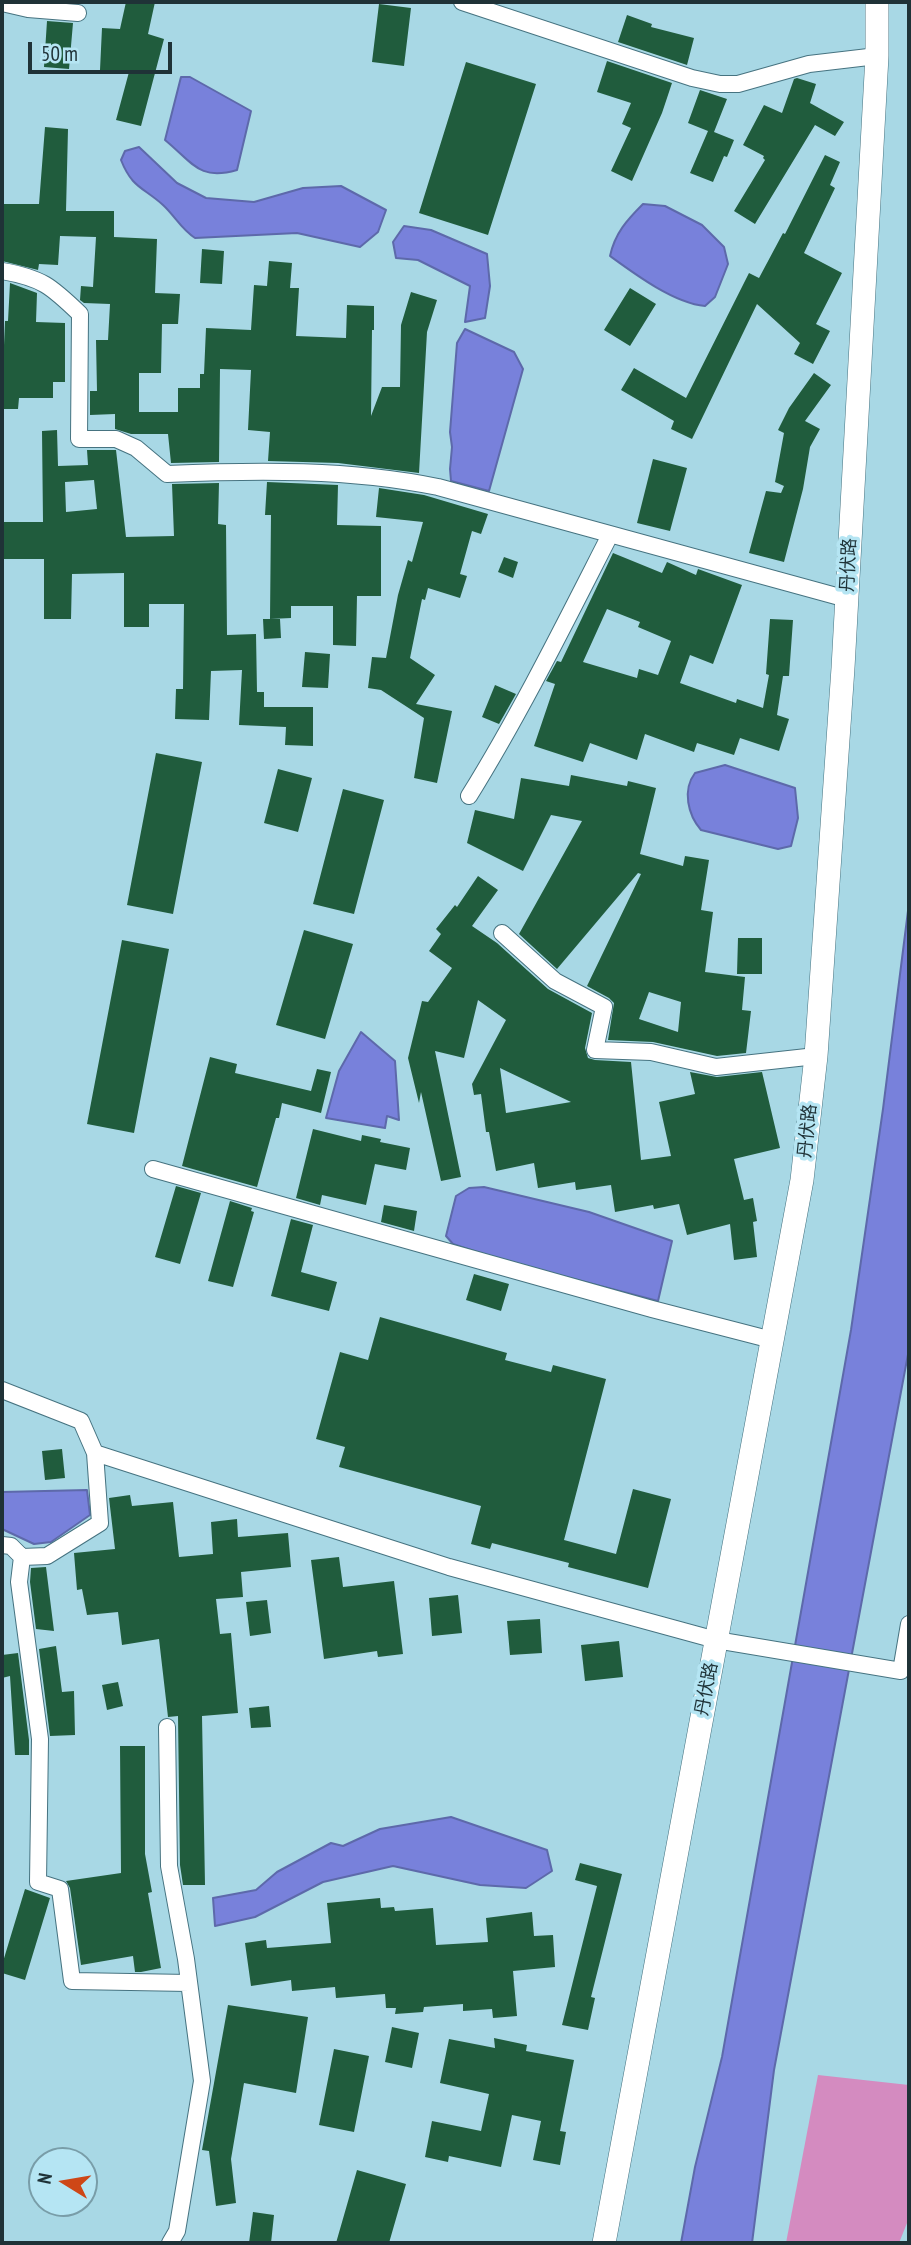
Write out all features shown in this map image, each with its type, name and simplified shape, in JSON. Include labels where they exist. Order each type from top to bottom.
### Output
[{"type":"main road","name":"丹伏路","points":[[604,2243],[802,1180],[816,1056],[847,599],[877,56],[877,2]]},
{"type":"street","points":[[462,2],[692,78],[720,84],[738,84],[808,64],[877,56]]},
{"type":"street","points":[[2,3],[28,9],[78,13]]},
{"type":"street","points":[[2,271],[30,276],[54,288],[80,314],[79,439],[116,439],[136,449],[167,474],[253,470],[389,477],[438,487],[847,599]]},
{"type":"street","points":[[469,796],[499,748],[610,535]]},
{"type":"street","points":[[502,933],[555,981],[604,1007],[595,1050],[651,1052],[716,1067],[816,1056]]},
{"type":"street","points":[[153,1169],[772,1340]]},
{"type":"street","points":[[2,1391],[81,1421],[95,1453],[100,1523],[47,1556],[22,1556],[11,1546],[2,1545]]},
{"type":"street","points":[[95,1453],[449,1567],[716,1640],[901,1671],[909,1624]]},
{"type":"street","points":[[22,1556],[19,1582],[40,1739],[38,1882],[60,1889],[72,1981],[189,1983]]},
{"type":"street","points":[[167,1727],[169,1866],[202,2081],[177,2231],[170,2243]]},
{"type":"shaded area","points":[[818,2075],[909,2085],[909,2218],[899,2243],[786,2243]]},
{"type":"water","points":[[181,77],[190,77],[251,111],[237,170],[214,173],[197,168],[165,140]]},
{"type":"water","points":[[139,147],[177,183],[206,198],[254,202],[303,188],[341,186],[386,210],[378,232],[360,247],[297,233],[195,238],[163,205],[129,176],[121,160],[125,151]]},
{"type":"water","points":[[643,204],[665,206],[702,225],[724,247],[728,264],[715,297],[705,306],[668,294],[610,256],[622,227]]},
{"type":"water","points":[[404,226],[431,230],[487,254],[490,286],[485,318],[465,322],[470,286],[418,260],[396,258],[393,242]]},
{"type":"water","points":[[465,329],[514,352],[523,369],[489,491],[451,481],[450,432],[457,343]]},
{"type":"water","points":[[725,765],[795,788],[798,818],[791,846],[778,849],[701,830],[696,824],[688,802],[691,780],[695,773]]},
{"type":"water","points":[[909,903],[909,1349],[774,2070],[752,2243],[681,2243],[695,2167],[722,2057],[851,1330]]},
{"type":"water","points":[[361,1032],[395,1061],[399,1120],[387,1116],[385,1128],[326,1118],[339,1071]]},
{"type":"water","points":[[484,1187],[589,1212],[672,1241],[658,1301],[501,1260],[453,1244],[446,1236],[456,1196],[469,1188]]},
{"type":"water","points":[[87,1490],[90,1515],[51,1542],[34,1544],[2,1529],[2,1492]]},
{"type":"water","points":[[451,1817],[547,1850],[552,1871],[526,1888],[480,1885],[393,1866],[323,1882],[255,1917],[215,1926],[213,1898],[256,1890],[277,1872],[331,1843],[343,1846],[380,1829]]},
{"type":"building","points":[[126,2],[155,2],[148,34],[164,39],[141,126],[116,120],[129,72],[100,70],[102,28],[120,29]]},
{"type":"building","points":[[379,4],[411,8],[404,66],[372,62]]},
{"type":"building","points":[[627,15],[652,24],[651,27],[694,38],[687,65],[618,42]]},
{"type":"building","points":[[47,21],[73,23],[69,69],[44,67]]},
{"type":"building","points":[[607,61],[672,83],[632,181],[611,171],[631,128],[622,124],[631,103],[597,92]]},
{"type":"building","points":[[466,62],[536,84],[488,235],[419,213]]},
{"type":"building","points":[[794,79],[816,84],[810,103],[844,122],[835,136],[815,125],[755,224],[734,211],[765,160],[764,156],[743,145],[764,105],[782,113]]},
{"type":"building","points":[[700,90],[727,99],[714,132],[734,140],[713,182],[690,173],[708,131],[688,123]]},
{"type":"building","points":[[45,127],[68,129],[66,211],[114,211],[114,237],[157,239],[155,293],[180,294],[178,324],[162,324],[161,373],[139,373],[139,412],[178,412],[178,388],[200,388],[200,374],[204,374],[206,328],[251,330],[254,285],[267,286],[269,261],[292,263],[290,288],[299,288],[296,336],[346,338],[347,305],[374,306],[371,416],[382,387],[400,387],[401,325],[411,292],[437,300],[427,332],[419,473],[338,463],[268,461],[270,432],[248,430],[251,370],[220,369],[219,462],[171,463],[168,434],[131,434],[115,429],[115,414],[90,415],[90,391],[97,391],[96,340],[108,340],[110,304],[84,303],[80,300],[81,286],[93,287],[96,237],[60,236],[58,265],[39,264],[38,270],[2,261],[2,204],[39,204]]},
{"type":"building","points":[[825,155],[840,162],[830,185],[835,188],[804,253],[842,273],[816,324],[830,331],[813,364],[794,354],[800,343],[757,304],[692,439],[671,429],[674,421],[621,390],[634,368],[686,398],[749,273],[759,278],[783,233],[785,234]]},
{"type":"building","points":[[202,249],[224,251],[222,284],[200,283]]},
{"type":"building","points":[[10,283],[37,293],[36,322],[65,323],[65,382],[53,382],[53,398],[19,398],[18,409],[2,409],[2,345],[5,321],[8,321]]},
{"type":"building","points":[[630,288],[656,304],[630,346],[604,330]]},
{"type":"building","points":[[814,373],[831,385],[805,421],[820,429],[810,447],[803,489],[784,562],[749,553],[766,491],[781,493],[784,486],[775,482],[784,433],[778,430],[789,408]]},
{"type":"building","points":[[57,430],[58,466],[88,465],[87,450],[116,450],[126,537],[174,536],[172,484],[219,483],[218,524],[226,525],[227,635],[256,634],[257,692],[264,692],[264,707],[313,707],[313,746],[285,745],[286,727],[239,725],[242,670],[211,671],[209,720],[175,719],[176,689],[183,689],[184,604],[149,604],[149,627],[124,627],[124,573],[72,574],[71,619],[44,619],[44,559],[2,559],[2,522],[43,522],[42,431]],"holes":[[[94,480],[97,509],[66,512],[65,482]]]},
{"type":"building","points":[[653,459],[687,468],[670,531],[637,523]]},
{"type":"building","points":[[267,482],[338,485],[337,525],[381,526],[381,596],[357,596],[356,646],[333,645],[333,606],[291,606],[291,618],[270,619],[271,515],[265,515]]},
{"type":"building","points":[[379,488],[424,495],[488,514],[481,534],[472,531],[460,574],[467,576],[460,598],[428,588],[425,600],[422,599],[410,658],[435,675],[416,704],[452,711],[437,783],[414,778],[424,718],[381,690],[368,688],[372,657],[386,658],[398,595],[408,560],[412,562],[423,522],[376,517]]},
{"type":"building","points":[[613,553],[662,573],[667,562],[696,575],[698,569],[742,585],[713,664],[690,655],[680,683],[736,703],[737,699],[763,708],[769,675],[766,674],[770,619],[793,620],[789,676],[783,676],[777,715],[789,719],[779,751],[740,738],[734,755],[697,743],[694,752],[645,734],[637,760],[590,743],[583,762],[534,746],[555,684],[546,681],[557,661],[561,662]],"holes":[[[607,609],[640,622],[638,627],[671,641],[658,675],[639,669],[637,678],[583,662]]]},
{"type":"building","points":[[504,557],[518,562],[513,578],[498,572]]},
{"type":"building","points":[[263,619],[280,619],[281,638],[264,639]]},
{"type":"building","points":[[305,652],[330,654],[328,688],[302,687]]},
{"type":"building","points":[[495,685],[516,694],[499,724],[482,717]]},
{"type":"building","points":[[156,753],[202,762],[173,914],[127,905]]},
{"type":"building","points":[[278,769],[312,778],[298,832],[264,823]]},
{"type":"building","points":[[571,775],[627,786],[628,781],[656,788],[640,854],[683,866],[685,856],[709,860],[701,910],[713,912],[705,972],[745,977],[742,1010],[751,1011],[746,1053],[717,1056],[653,1042],[608,1040],[614,1003],[587,986],[641,874],[638,873],[557,969],[519,934],[582,821],[551,815],[523,871],[467,843],[475,810],[514,819],[521,778],[569,786]],"holes":[[[649,992],[681,1002],[678,1032],[639,1019]]]},
{"type":"building","points":[[343,789],[384,800],[354,914],[313,904]]},
{"type":"building","points":[[478,876],[498,890],[472,926],[497,943],[548,989],[592,1013],[585,1048],[588,1058],[631,1062],[641,1160],[671,1156],[659,1102],[695,1094],[690,1072],[717,1077],[762,1072],[780,1148],[734,1159],[744,1200],[753,1198],[757,1221],[753,1222],[757,1257],[734,1260],[730,1224],[687,1235],[679,1204],[654,1209],[653,1205],[615,1212],[611,1185],[576,1190],[575,1182],[538,1188],[534,1163],[496,1171],[489,1132],[486,1132],[481,1094],[474,1095],[472,1084],[506,1020],[478,1000],[464,1058],[435,1051],[461,1177],[441,1181],[421,1092],[419,1103],[408,1058],[422,1001],[428,1002],[452,968],[429,951],[441,934],[436,929],[455,905],[457,907]],"holes":[[[500,1068],[571,1102],[506,1113]]]},
{"type":"building","points":[[304,930],[353,944],[325,1039],[276,1025]]},
{"type":"building","points":[[738,938],[762,938],[762,974],[737,974]]},
{"type":"building","points":[[122,940],[169,949],[134,1133],[87,1124]]},
{"type":"building","points":[[210,1057],[237,1064],[235,1073],[311,1091],[317,1069],[331,1072],[321,1113],[282,1103],[257,1187],[182,1166]]},
{"type":"building","points":[[313,1129],[361,1141],[362,1135],[410,1148],[406,1170],[375,1164],[366,1205],[322,1195],[320,1205],[296,1198]]},
{"type":"building","points":[[176,1186],[201,1193],[180,1264],[155,1257]]},
{"type":"building","points":[[230,1201],[252,1208],[251,1211],[254,1212],[233,1287],[208,1281]]},
{"type":"building","points":[[384,1205],[417,1211],[414,1231],[381,1222]]},
{"type":"building","points":[[291,1219],[313,1225],[301,1272],[337,1282],[329,1311],[271,1296]]},
{"type":"building","points":[[474,1274],[509,1284],[501,1311],[466,1300]]},
{"type":"building","points":[[380,1317],[507,1353],[505,1360],[551,1372],[553,1365],[606,1379],[564,1540],[616,1554],[633,1489],[671,1499],[648,1588],[568,1567],[569,1563],[492,1543],[490,1549],[471,1544],[481,1506],[339,1467],[345,1447],[316,1439],[340,1352],[368,1360]]},
{"type":"building","points":[[62,1449],[65,1478],[45,1480],[42,1451]]},
{"type":"building","points":[[130,1495],[132,1506],[173,1502],[179,1557],[213,1554],[211,1522],[237,1519],[238,1537],[288,1533],[291,1567],[241,1572],[243,1597],[216,1599],[220,1634],[231,1633],[238,1713],[202,1716],[205,1885],[183,1885],[180,1865],[178,1716],[168,1717],[159,1639],[122,1645],[118,1612],[87,1615],[82,1589],[77,1590],[74,1553],[115,1549],[109,1498]]},
{"type":"building","points":[[339,1557],[343,1587],[394,1581],[403,1654],[378,1657],[377,1651],[324,1659],[311,1560]]},
{"type":"building","points":[[46,1567],[54,1631],[36,1629],[30,1582],[31,1568]]},
{"type":"building","points":[[458,1595],[462,1633],[432,1636],[429,1598]]},
{"type":"building","points":[[267,1600],[271,1633],[250,1636],[246,1602]]},
{"type":"building","points":[[540,1619],[542,1653],[510,1655],[507,1621]]},
{"type":"building","points":[[619,1641],[623,1677],[585,1681],[581,1645]]},
{"type":"building","points":[[56,1646],[62,1692],[74,1691],[75,1735],[50,1736],[39,1649]]},
{"type":"building","points":[[18,1653],[29,1755],[15,1755],[10,1676],[2,1678],[2,1655]]},
{"type":"building","points":[[118,1682],[123,1706],[107,1710],[102,1685]]},
{"type":"building","points":[[269,1706],[271,1727],[251,1728],[249,1708]]},
{"type":"building","points":[[120,1746],[145,1746],[145,1854],[152,1892],[148,1893],[161,1968],[141,1972],[135,1972],[133,1956],[81,1965],[70,1888],[66,1881],[121,1873]]},
{"type":"building","points":[[580,1863],[622,1874],[591,1997],[595,1998],[588,2030],[562,2025],[597,1886],[575,1880]]},
{"type":"building","points":[[25,1889],[50,1898],[25,1980],[2,1973],[2,1965]]},
{"type":"building","points":[[380,1898],[381,1908],[394,1907],[395,1911],[433,1908],[436,1945],[488,1942],[486,1918],[532,1912],[534,1936],[553,1935],[555,1967],[513,1971],[517,2016],[493,2018],[492,2009],[463,2011],[463,2004],[424,2007],[423,2012],[395,2014],[396,2008],[386,2008],[385,1994],[336,1998],[335,1987],[292,1991],[291,1980],[251,1986],[245,1943],[266,1940],[267,1948],[331,1943],[327,1903]]},
{"type":"building","points":[[228,2005],[308,2017],[296,2093],[244,2083],[231,2159],[236,2203],[216,2206],[209,2151],[202,2150]]},
{"type":"building","points":[[392,2027],[419,2033],[412,2068],[385,2062]]},
{"type":"building","points":[[494,2038],[527,2045],[526,2051],[574,2060],[560,2131],[566,2132],[560,2165],[533,2160],[541,2121],[512,2115],[501,2167],[449,2156],[448,2162],[425,2157],[432,2121],[481,2131],[489,2094],[440,2083],[449,2039],[495,2048]]},
{"type":"building","points":[[334,2049],[369,2056],[354,2132],[319,2125]]},
{"type":"building","points":[[357,2170],[406,2184],[389,2243],[336,2243]]},
{"type":"building","points":[[253,2212],[274,2215],[271,2243],[249,2243]]}]
